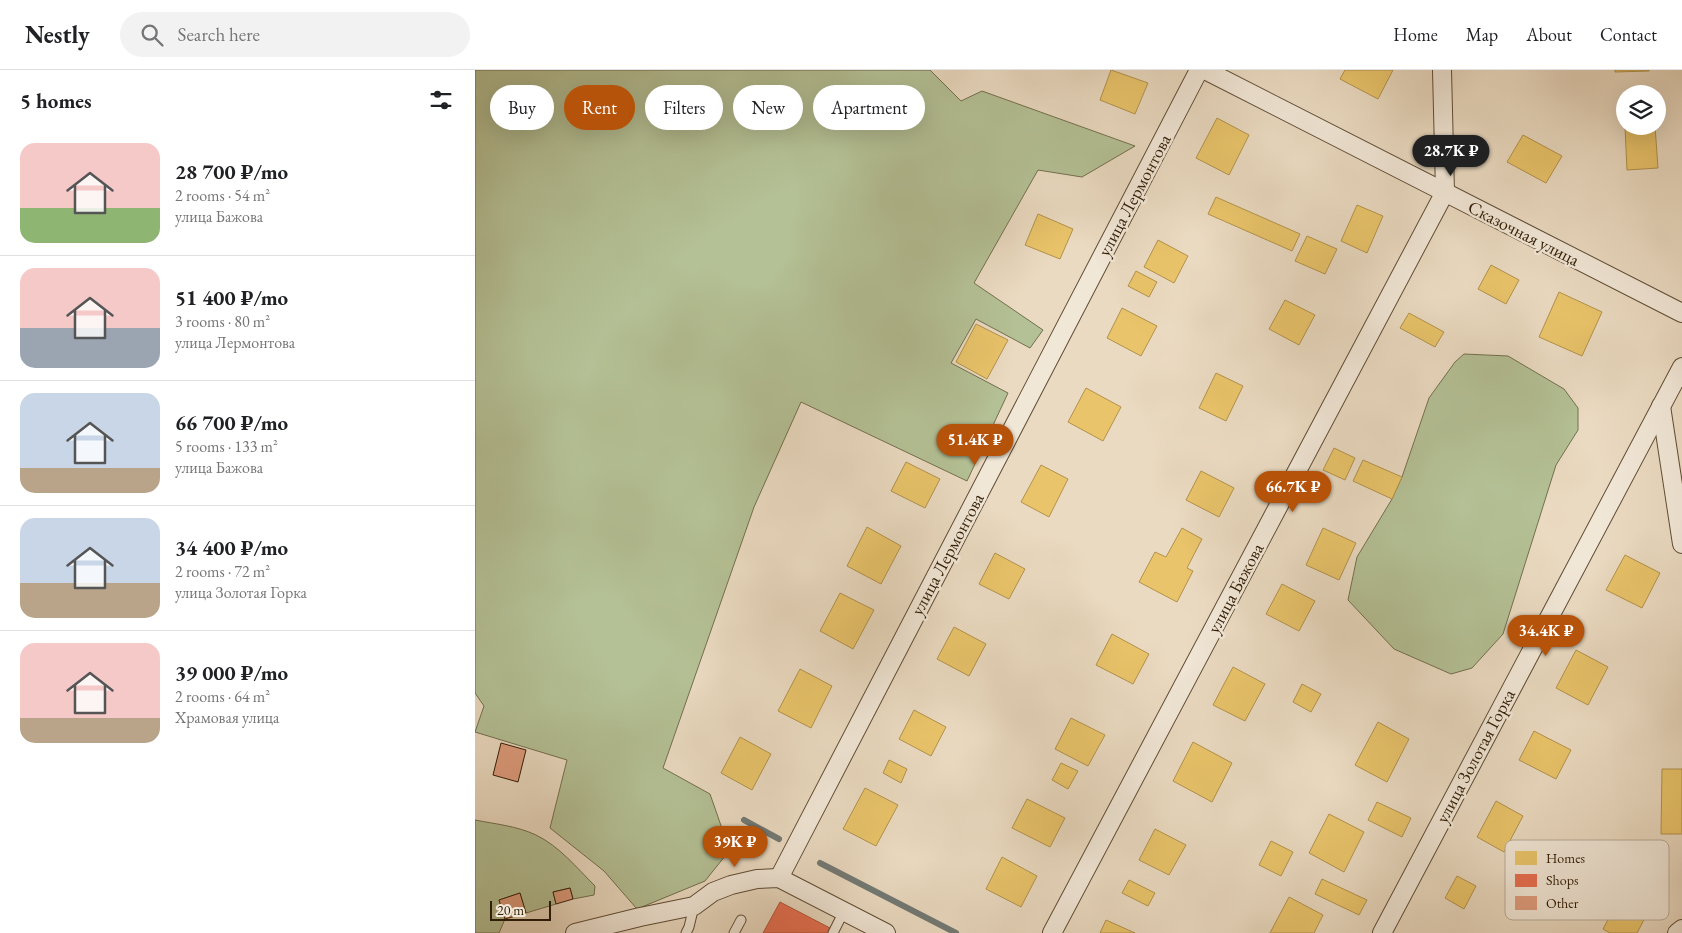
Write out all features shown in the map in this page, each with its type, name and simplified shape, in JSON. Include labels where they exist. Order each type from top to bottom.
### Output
[{"type":"street","name":"улица Лермонтова","points":[[779,878],[1199,70]]},
{"type":"street","name":"Сказочная улица","points":[[1205,70],[1682,313]]},
{"type":"street","name":"улица Бажова","points":[[1052,933],[1445,192],[1441,70]]},
{"type":"street","name":"улица Золотая Горка","points":[[1382,933],[1682,367]]},
{"type":"street","points":[[1661,406],[1682,544]]},
{"type":"street","points":[[577,932],[640,916],[694,906],[713,892],[731,886],[757,879],[779,878],[887,933]]},
{"type":"street","points":[[1677,933],[1682,929]]},
{"type":"lane","points":[[686,933],[694,906]]},
{"type":"lane","points":[[833,933],[844,911]]},
{"type":"lane","points":[[734,933],[741,920]]},
{"type":"green space","points":[[475,70],[930,70],[961,101],[982,91],[1135,146],[1082,177],[1038,170],[974,283],[1043,330],[1030,348],[976,319],[951,363],[1008,393],[967,481],[801,402],[754,507],[663,768],[710,794],[726,840],[725,856],[705,881],[637,909],[604,871],[550,828],[567,760],[475,732],[484,706],[475,693]]},
{"type":"green space","points":[[1464,354],[1508,356],[1564,389],[1578,408],[1578,430],[1556,465],[1503,634],[1472,668],[1451,674],[1394,649],[1348,600],[1357,557],[1392,499],[1402,477],[1429,398],[1455,362]]},
{"type":"green space","points":[[475,820],[521,829],[536,835],[552,845],[595,886],[594,895],[573,899],[570,888],[553,892],[556,904],[526,913],[520,893],[499,900],[505,919],[499,933],[475,933]]},
{"type":"building: Homes","points":[[1111,70],[1148,83],[1135,114],[1100,100]]},
{"type":"building: Homes","points":[[1345,70],[1393,70],[1378,99],[1340,79]]},
{"type":"building: Homes","points":[[1615,70],[1649,70],[1649,71],[1615,72]]},
{"type":"building: Homes","points":[[1217,118],[1249,135],[1229,175],[1196,158]]},
{"type":"building: Homes","points":[[1523,135],[1562,156],[1546,183],[1507,162]]},
{"type":"building: Homes","points":[[1625,135],[1656,135],[1658,168],[1627,170]]},
{"type":"building: Homes","points":[[1216,197],[1300,234],[1292,251],[1208,214]]},
{"type":"building: Homes","points":[[1357,205],[1383,216],[1367,253],[1341,241]]},
{"type":"building: Homes","points":[[1038,214],[1073,229],[1060,259],[1025,245]]},
{"type":"building: Homes","points":[[1307,236],[1337,249],[1325,274],[1295,261]]},
{"type":"building: Homes","points":[[1158,240],[1188,256],[1174,283],[1144,267]]},
{"type":"building: Homes","points":[[1491,265],[1519,280],[1506,304],[1478,289]]},
{"type":"building: Homes","points":[[1136,271],[1157,282],[1149,297],[1128,286]]},
{"type":"building: Homes","points":[[1559,292],[1602,312],[1582,356],[1539,337]]},
{"type":"building: Homes","points":[[1285,300],[1315,315],[1299,345],[1269,329]]},
{"type":"building: Homes","points":[[1122,308],[1157,326],[1141,356],[1107,338]]},
{"type":"building: Homes","points":[[1409,313],[1444,332],[1435,347],[1400,328]]},
{"type":"building: Homes","points":[[976,324],[1008,340],[987,379],[956,362]]},
{"type":"building: Homes","points":[[1216,373],[1243,386],[1226,421],[1199,408]]},
{"type":"building: Homes","points":[[1086,388],[1121,407],[1103,441],[1068,422]]},
{"type":"building: Homes","points":[[1334,448],[1355,458],[1345,480],[1323,470]]},
{"type":"building: Homes","points":[[1363,460],[1402,477],[1392,499],[1353,481]]},
{"type":"building: Homes","points":[[906,462],[940,479],[925,508],[891,491]]},
{"type":"building: Homes","points":[[1041,465],[1068,479],[1049,517],[1021,502]]},
{"type":"building: Homes","points":[[1201,471],[1234,488],[1219,517],[1186,500]]},
{"type":"building: Homes","points":[[867,527],[901,546],[881,584],[847,566]]},
{"type":"building: Homes","points":[[1182,528],[1202,539],[1187,568],[1193,571],[1177,602],[1139,582],[1155,552],[1166,557]]},
{"type":"building: Homes","points":[[1323,528],[1356,543],[1339,580],[1306,565]]},
{"type":"building: Homes","points":[[995,553],[1025,569],[1009,599],[979,584]]},
{"type":"building: Homes","points":[[1625,555],[1660,573],[1642,608],[1606,590]]},
{"type":"building: Homes","points":[[1282,584],[1315,601],[1299,631],[1266,614]]},
{"type":"building: Homes","points":[[840,593],[874,610],[853,649],[820,631]]},
{"type":"building: Homes","points":[[954,627],[986,644],[969,676],[937,659]]},
{"type":"building: Homes","points":[[1112,634],[1149,654],[1133,684],[1096,665]]},
{"type":"building: Homes","points":[[1576,650],[1608,667],[1588,705],[1556,688]]},
{"type":"building: Homes","points":[[1233,667],[1265,684],[1245,721],[1213,705]]},
{"type":"building: Homes","points":[[800,669],[832,686],[811,728],[778,711]]},
{"type":"building: Homes","points":[[1302,684],[1321,694],[1311,712],[1293,702]]},
{"type":"building: Homes","points":[[914,710],[946,727],[931,756],[899,739]]},
{"type":"building: Homes","points":[[1071,718],[1105,735],[1088,766],[1055,749]]},
{"type":"building: Homes","points":[[1378,722],[1409,739],[1387,782],[1355,765]]},
{"type":"building: Homes","points":[[1534,731],[1571,750],[1556,779],[1519,760]]},
{"type":"building: Homes","points":[[740,737],[771,754],[752,790],[721,773]]},
{"type":"building: Homes","points":[[1193,742],[1232,763],[1212,802],[1173,781]]},
{"type":"building: Homes","points":[[889,760],[907,769],[901,783],[883,773]]},
{"type":"building: Homes","points":[[1061,763],[1078,771],[1068,789],[1052,780]]},
{"type":"building: Homes","points":[[1662,769],[1682,769],[1682,834],[1661,834]]},
{"type":"building: Homes","points":[[865,788],[898,805],[876,846],[843,829]]},
{"type":"building: Homes","points":[[1027,799],[1065,818],[1050,847],[1012,828]]},
{"type":"building: Homes","points":[[1496,801],[1523,816],[1510,840],[1505,840],[1504,852],[1477,837]]},
{"type":"building: Homes","points":[[1377,802],[1411,818],[1402,837],[1368,820]]},
{"type":"building: Homes","points":[[1329,814],[1364,832],[1344,872],[1309,853]]},
{"type":"building: Homes","points":[[1155,829],[1186,845],[1169,875],[1139,860]]},
{"type":"building: Homes","points":[[1271,841],[1293,852],[1281,876],[1259,865]]},
{"type":"building: Homes","points":[[1002,857],[1037,876],[1021,907],[986,889]]},
{"type":"building: Homes","points":[[1457,876],[1476,886],[1464,909],[1445,898]]},
{"type":"building: Homes","points":[[1322,879],[1367,900],[1359,915],[1315,894]]},
{"type":"building: Homes","points":[[1129,880],[1155,893],[1148,906],[1122,893]]},
{"type":"building: Homes","points":[[1289,897],[1323,915],[1314,933],[1270,933]]},
{"type":"building: Homes","points":[[1106,920],[1135,933],[1100,933]]},
{"type":"building: Homes","points":[[1608,920],[1644,920],[1637,933],[1610,933],[1603,929]]},
{"type":"building: Shops","points":[[780,902],[830,928],[827,933],[763,933]]},
{"type":"building: Other","points":[[501,743],[526,750],[518,782],[493,775]]},
{"type":"building: Other","points":[[570,888],[573,899],[556,904],[553,892]]},
{"type":"building: Other","points":[[520,893],[526,913],[505,919],[499,900]]},
{"type":"waterway","points":[[744,820],[779,839]]},
{"type":"waterway","points":[[820,863],[956,933]]}]
